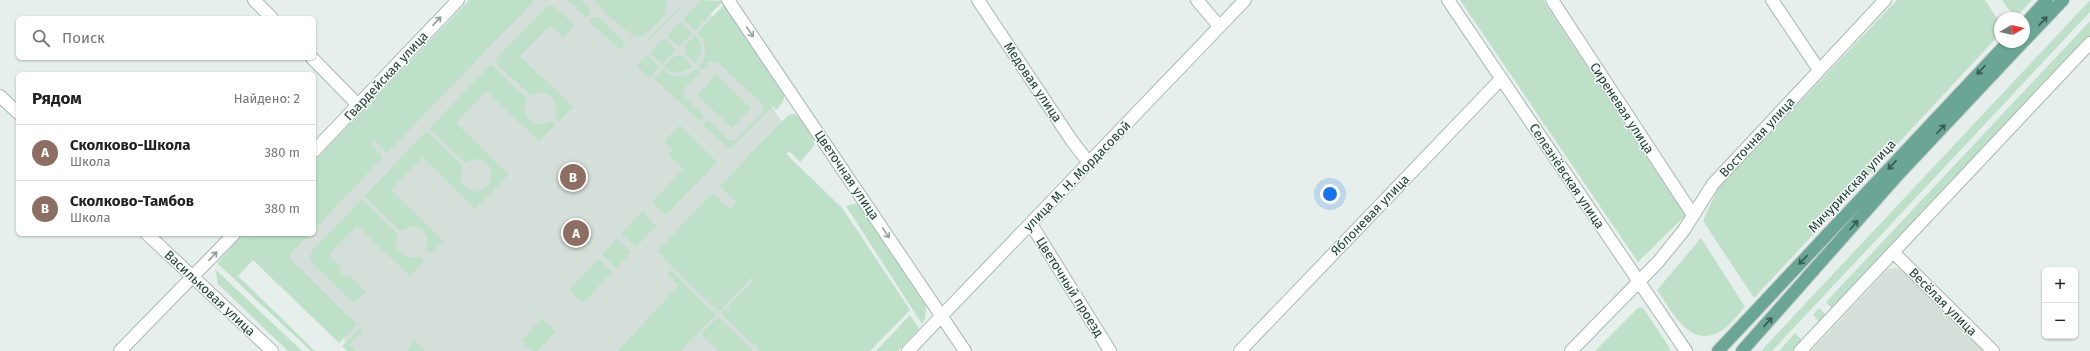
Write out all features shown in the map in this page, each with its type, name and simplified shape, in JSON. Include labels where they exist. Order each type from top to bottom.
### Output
[{"type":"main road","points":[[2030,18],[2047,0]]},
{"type":"main road","name":"Мичуринская улица","points":[[2030,36],[2063,0]]},
{"type":"main road","name":"Мичуринская улица","points":[[1718,351],[2002,48]]},
{"type":"main road","name":"Мичуринская улица","points":[[1742,351],[1896,177],[2018,48]]},
{"type":"street","points":[[254,0],[270,16]]},
{"type":"street","name":"Гвардейская улица","points":[[316,149],[458,0]]},
{"type":"street","name":"Цветочная улица","points":[[728,0],[965,351]]},
{"type":"street","name":"Медовая улица","points":[[978,0],[1072,141],[1089,163]]},
{"type":"street","points":[[1197,0],[1219,26]]},
{"type":"street","name":"улица М. Н. Мордасовой","points":[[908,351],[1245,0]]},
{"type":"street","name":"Селезнёвская улица","points":[[1448,0],[1686,351]]},
{"type":"street","name":"Сиреневая улица","points":[[1552,0],[1693,215]]},
{"type":"street","points":[[1772,0],[1819,70]]},
{"type":"street","name":"Восточная улица","points":[[1571,351],[1658,262],[1693,215],[1713,184],[1885,0]]},
{"type":"street","points":[[1800,351],[2090,44]]},
{"type":"street","points":[[314,60],[358,105]]},
{"type":"street","name":"Яблоневая улица","points":[[1240,351],[1501,79]]},
{"type":"street","points":[[0,96],[16,111]]},
{"type":"street","name":"Цветочный проезд","points":[[1031,224],[1110,351]]},
{"type":"street","name":"Васильковая улица","points":[[149,236],[272,351]]},
{"type":"street","points":[[120,351],[232,236]]},
{"type":"street","name":"Весёлая улица","points":[[1893,252],[1993,351]]},
{"type":"shaded area","points":[[507,0],[701,0],[796,143],[786,154],[842,208],[910,310],[870,351],[356,351],[258,257],[279,236],[316,236],[316,198]]},
{"type":"shaded area","points":[[1897,268],[1909,274],[1987,351],[1811,351],[1888,269]]},
{"type":"green space","points":[[469,0],[535,0],[387,153],[374,140],[370,143],[383,157],[316,228],[316,159]]},
{"type":"green space","points":[[568,0],[581,0],[590,9],[590,14],[586,17]]},
{"type":"green space","points":[[593,0],[666,0],[667,7],[662,17],[648,32],[642,36],[636,36],[623,29]]},
{"type":"green space","points":[[701,0],[723,1],[695,30],[683,19]]},
{"type":"green space","points":[[1460,0],[1543,0],[1686,215],[1638,262]]},
{"type":"green space","points":[[1897,0],[1985,0],[1994,14],[1994,40],[1754,298],[1703,221],[1718,188]]},
{"type":"green space","points":[[2002,0],[2032,0],[2021,12],[2011,12]]},
{"type":"green space","points":[[2090,0],[2090,12],[1772,351],[1761,351]]},
{"type":"green space","points":[[725,4],[784,93],[784,98],[780,106],[776,110],[773,106],[730,149],[703,125],[708,120],[727,139],[735,141],[762,114],[764,108],[762,104],[717,62],[709,62],[702,70],[699,66],[704,58],[706,50],[701,37],[697,33]]},
{"type":"green space","points":[[551,6],[555,7],[575,25],[563,37],[550,26],[520,56],[573,107],[559,121],[555,117],[557,106],[551,96],[541,92],[531,96],[494,61],[545,8]]},
{"type":"green space","points":[[677,10],[678,11],[649,40],[648,39]]},
{"type":"green space","points":[[593,17],[598,17],[625,42],[620,50],[589,21]]},
{"type":"green space","points":[[2090,21],[2090,36],[1832,309],[1826,302]]},
{"type":"green space","points":[[680,22],[692,33],[679,47],[667,36]]},
{"type":"green space","points":[[695,35],[700,41],[702,49],[696,64],[685,53],[685,46]]},
{"type":"green space","points":[[664,38],[676,50],[662,64],[650,53]]},
{"type":"green space","points":[[648,55],[659,67],[649,78],[637,66]]},
{"type":"green space","points":[[675,56],[682,56],[693,67],[682,72],[670,72],[664,67]]},
{"type":"green space","points":[[491,64],[527,99],[524,111],[531,122],[535,124],[543,124],[551,121],[555,125],[539,141],[486,91],[456,123],[509,174],[475,209],[422,157],[391,190],[443,241],[431,254],[426,250],[428,239],[422,229],[412,226],[401,231],[364,196],[427,131],[463,166],[460,178],[465,187],[476,192],[488,186],[492,174],[488,164],[478,160],[472,160],[466,163],[430,128]]},
{"type":"green space","points":[[662,69],[674,76],[687,75],[696,69],[700,72],[685,88],[682,94],[705,117],[700,122],[654,78]]},
{"type":"green space","points":[[716,75],[751,108],[732,128],[697,95]]},
{"type":"green space","points":[[794,114],[801,119],[808,128],[813,137],[814,146],[800,162],[789,151],[786,154],[842,208],[910,310],[870,351],[759,351],[756,348],[758,345],[756,343],[753,345],[721,313],[725,309],[729,313],[731,311],[727,307],[754,280],[752,277],[719,312],[657,251],[712,193],[730,210],[737,203],[720,186],[782,121],[789,115]]},
{"type":"green space","points":[[680,125],[717,162],[666,215],[652,202],[683,169],[668,155],[673,150],[664,141]]},
{"type":"green space","points":[[362,199],[398,234],[396,245],[401,253],[409,258],[420,256],[425,260],[410,276],[357,226],[328,255],[341,268],[339,270],[345,277],[348,275],[366,292],[355,302],[352,302],[312,263],[310,256],[313,249]]},
{"type":"green space","points":[[854,204],[859,205],[926,306],[925,318],[922,324],[846,206]]},
{"type":"green space","points":[[643,211],[656,226],[636,247],[621,234]]},
{"type":"green space","points":[[241,236],[308,236],[288,257],[357,324],[339,343],[253,260],[238,276],[315,351],[311,351],[217,263]]},
{"type":"green space","points":[[1701,238],[1745,307],[1724,329],[1710,336],[1700,336],[1683,326],[1657,290]]},
{"type":"green space","points":[[617,239],[631,252],[616,268],[602,255]]},
{"type":"green space","points":[[598,259],[612,272],[583,303],[569,290]]},
{"type":"green space","points":[[215,269],[302,351],[288,351],[218,284]]},
{"type":"green space","points":[[671,270],[716,315],[680,351],[618,351],[679,285],[667,274]]},
{"type":"green space","points":[[1639,307],[1644,309],[1669,347],[1670,351],[1595,351]]},
{"type":"green space","points":[[1819,308],[1826,315],[1820,322],[1813,315]]},
{"type":"green space","points":[[910,315],[919,329],[898,351],[876,351]]},
{"type":"green space","points":[[718,317],[753,351],[718,351],[701,334]]},
{"type":"green space","points":[[542,318],[556,331],[537,351],[532,351],[521,341]]},
{"type":"green space","points":[[361,328],[362,332],[350,345],[356,351],[347,351],[342,346]]},
{"type":"green space","points":[[1795,333],[1802,340],[1792,351],[1779,351]]},
{"type":"green space","points":[[413,339],[425,351],[408,351]]},
{"type":"place","name":"Сколково-Тамбов","points":[[573,177]]},
{"type":"place","name":"Сколково-Школа","points":[[576,233]]}]
